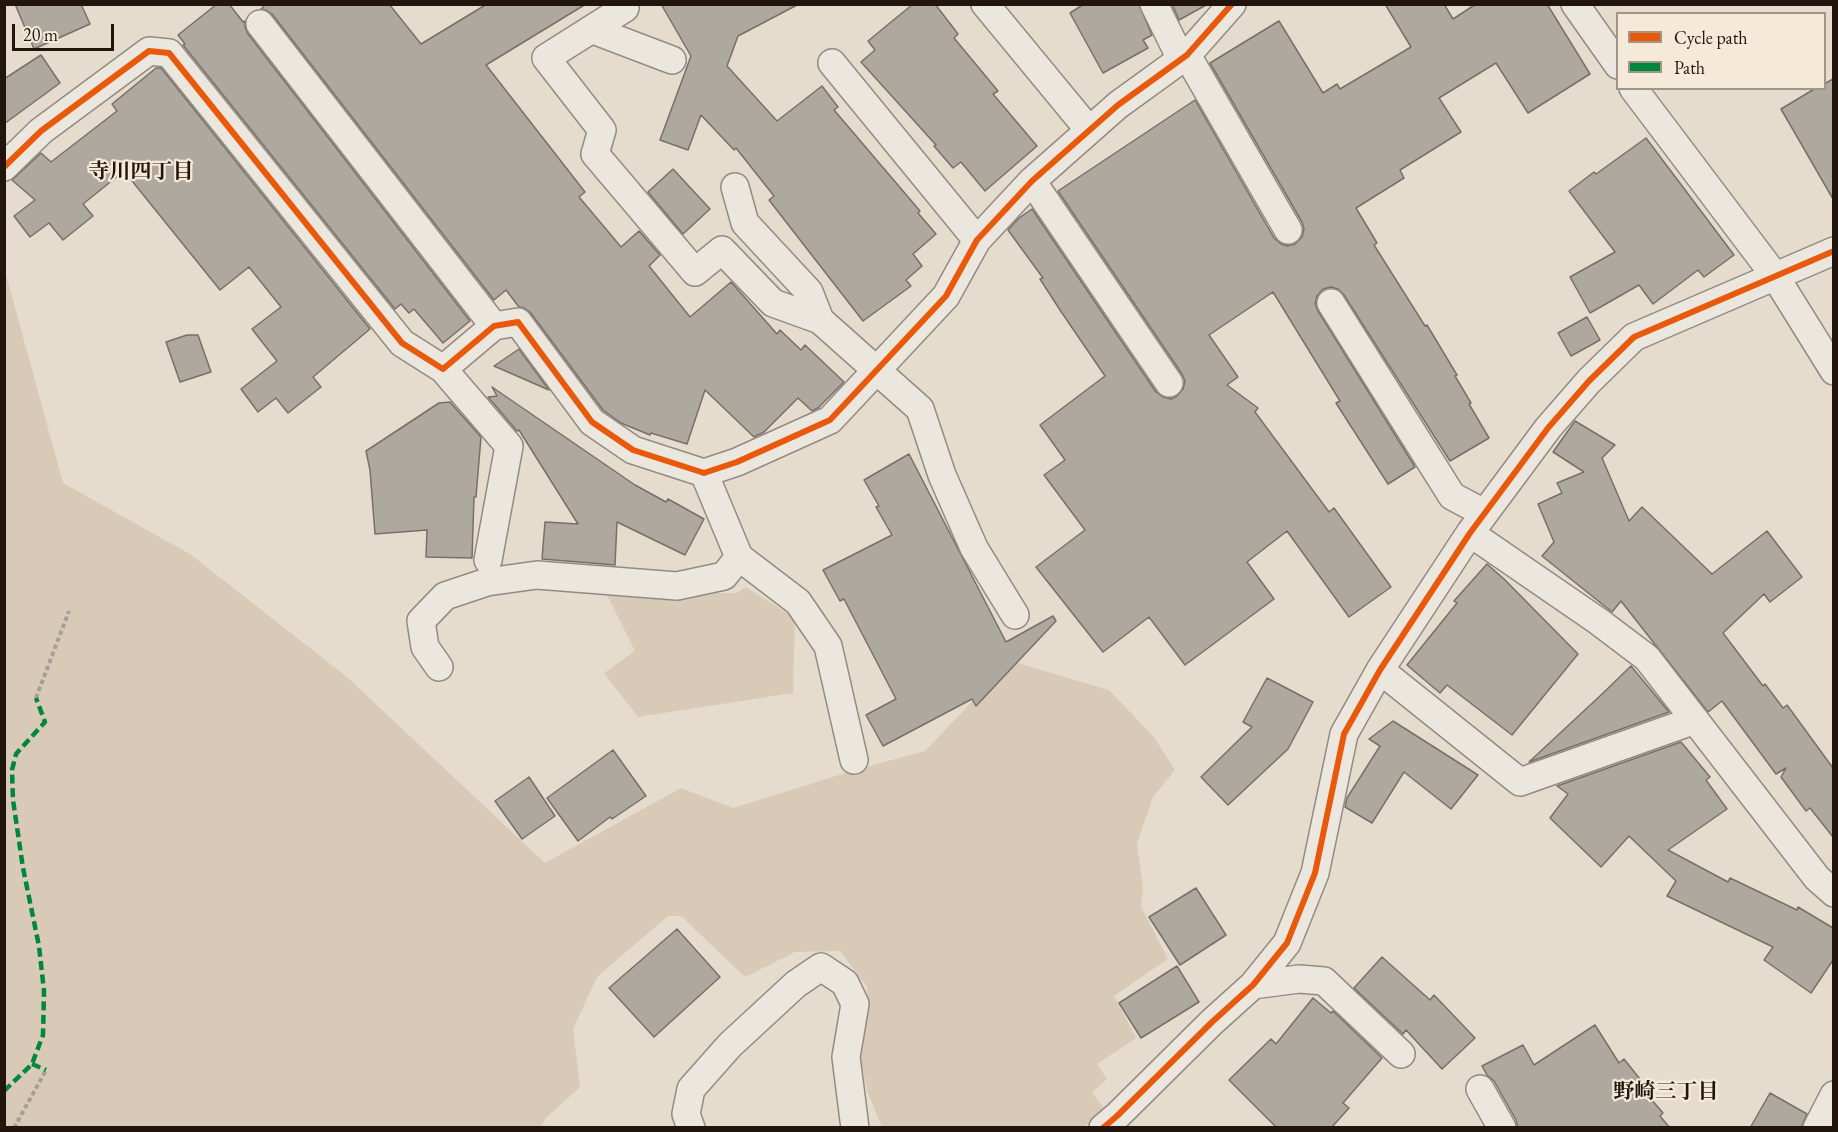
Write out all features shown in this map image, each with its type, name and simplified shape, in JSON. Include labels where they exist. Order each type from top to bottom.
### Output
[{"type":"street","points":[[623,4],[625,8],[546,58],[602,130],[595,154],[695,272],[722,249],[774,303],[820,320],[920,409],[942,475],[974,548],[1015,615]]},
{"type":"street","points":[[985,4],[1089,129]]},
{"type":"street","points":[[1154,4],[1287,230]]},
{"type":"street","points":[[443,369],[494,326],[518,322],[592,422],[633,450],[704,473],[737,462],[830,420],[946,296],[977,240],[1032,181],[1089,129],[1184,57],[1232,4]]},
{"type":"street","points":[[1575,4],[1616,64]]},
{"type":"street","points":[[260,24],[494,326]]},
{"type":"street","points":[[593,30],[672,60]]},
{"type":"street","points":[[4,167],[41,131],[149,51],[169,53],[402,343],[443,369],[509,446],[488,560]]},
{"type":"street","points":[[832,63],[977,240]]},
{"type":"street","points":[[1636,90],[1775,276],[1833,371]]},
{"type":"street","points":[[1032,181],[1169,383]]},
{"type":"street","points":[[735,187],[745,223],[809,292],[820,320]]},
{"type":"street","points":[[1103,1128],[1253,985],[1287,943],[1315,873],[1344,734],[1380,670],[1477,523],[1548,428],[1589,381],[1634,337],[1833,251]]},
{"type":"street","points":[[1331,303],[1452,496],[1477,523],[1647,658],[1817,878],[1833,893]]},
{"type":"street","points":[[704,473],[739,557],[798,602],[828,646],[854,760]]},
{"type":"street","points":[[439,667],[425,647],[421,621],[445,596],[487,582],[537,575],[677,586],[723,576],[739,557]]},
{"type":"street","points":[[1380,670],[1520,782],[1695,720]]},
{"type":"street","points":[[691,1128],[686,1114],[691,1089],[730,1045],[796,984],[821,967],[845,983],[855,1004],[846,1057],[855,1128]]},
{"type":"street","points":[[1253,985],[1299,979],[1324,981],[1401,1054]]},
{"type":"street","points":[[1480,1089],[1503,1128]]},
{"type":"path","points":[[36,698],[69,611]]},
{"type":"path","points":[[14,1128],[46,1070]]},
{"type":"shaded area","points":[[4,267],[63,483],[190,554],[347,677],[545,863],[681,788],[733,808],[925,751],[1011,661],[1109,690],[1154,737],[1175,770],[1153,797],[1137,843],[1143,888],[1141,906],[1168,959],[1114,996],[1136,1038],[1097,1064],[1107,1079],[1092,1093],[1105,1109],[1084,1127],[882,1127],[867,1091],[860,1055],[868,1010],[867,987],[840,951],[795,952],[745,977],[681,916],[668,916],[597,977],[573,1029],[580,1087],[546,1118],[541,1127],[5,1127]]},
{"type":"shaded area","points":[[746,587],[795,618],[793,693],[638,717],[604,673],[635,651],[606,593],[736,593]]},
{"type":"building","points":[[15,4],[81,4],[90,24],[34,49]]},
{"type":"building","points":[[217,4],[229,4],[243,22],[245,21],[248,34],[470,321],[443,343],[414,309],[409,313],[401,304],[395,309],[183,45],[185,44],[178,35]]},
{"type":"building","points":[[266,4],[389,4],[421,44],[487,4],[586,4],[486,65],[585,192],[579,197],[621,247],[639,231],[660,255],[649,266],[690,317],[731,282],[777,334],[780,330],[801,350],[805,345],[844,382],[818,408],[812,411],[798,398],[764,432],[754,437],[705,390],[687,444],[651,433],[650,435],[621,423],[603,410],[530,312],[519,307],[506,290],[494,300],[272,14],[261,9]]},
{"type":"building","points":[[661,4],[799,4],[738,36],[727,66],[777,121],[822,86],[838,107],[834,110],[920,211],[918,213],[936,234],[913,254],[922,266],[906,280],[911,286],[863,321],[769,200],[774,196],[736,148],[734,150],[701,115],[688,150],[660,140],[691,56]]},
{"type":"building","points":[[913,4],[935,4],[958,34],[954,38],[998,91],[993,94],[1037,146],[985,191],[961,162],[953,168],[934,146],[936,145],[861,62],[875,50],[868,41]]},
{"type":"building","points":[[1084,4],[1139,4],[1152,35],[1143,40],[1148,48],[1103,73],[1070,13]]},
{"type":"building","points":[[1172,4],[1208,4],[1179,20]]},
{"type":"building","points":[[1385,4],[1444,4],[1453,19],[1476,4],[1547,4],[1590,74],[1528,113],[1496,63],[1439,98],[1461,132],[1400,170],[1404,178],[1356,208],[1377,243],[1374,245],[1457,375],[1455,376],[1471,403],[1469,404],[1489,438],[1450,461],[1344,295],[1338,289],[1331,287],[1323,289],[1317,296],[1315,304],[1318,311],[1415,467],[1388,484],[1336,403],[1340,401],[1273,292],[1209,335],[1238,377],[1227,385],[1258,408],[1255,412],[1329,512],[1334,508],[1391,587],[1349,617],[1287,531],[1247,562],[1274,599],[1185,665],[1149,617],[1103,652],[1036,567],[1085,530],[1044,475],[1065,460],[1040,425],[1105,376],[1040,279],[1043,278],[1008,230],[1032,209],[1156,392],[1171,399],[1177,396],[1183,389],[1185,381],[1182,374],[1058,191],[1195,100],[1274,238],[1287,246],[1295,244],[1302,237],[1304,229],[1302,222],[1210,63],[1279,21],[1323,93],[1337,84],[1340,89],[1411,47]]},
{"type":"building","points":[[41,55],[60,83],[4,124],[4,79]]},
{"type":"building","points":[[156,68],[161,68],[370,329],[313,377],[321,387],[288,413],[276,398],[258,412],[241,389],[277,361],[252,329],[281,307],[249,267],[220,290],[124,171],[83,204],[93,216],[63,240],[49,223],[30,237],[14,216],[35,200],[12,180],[41,153],[51,162],[117,111],[112,104]]},
{"type":"building","points":[[1833,79],[1833,199],[1781,109],[1813,90],[1826,90],[1826,83]]},
{"type":"building","points":[[1646,138],[1734,255],[1704,277],[1698,270],[1653,304],[1639,285],[1590,313],[1570,277],[1615,252],[1569,191]]},
{"type":"building","points":[[673,169],[710,209],[683,234],[648,192]]},
{"type":"building","points":[[1587,317],[1600,340],[1571,356],[1558,333]]},
{"type":"building","points":[[187,335],[198,335],[211,372],[180,382],[166,342]]},
{"type":"building","points":[[519,349],[549,390],[494,366]]},
{"type":"building","points":[[492,387],[635,485],[666,502],[668,499],[704,519],[685,555],[617,522],[615,565],[542,559],[545,522],[578,524],[519,430],[517,431],[488,397],[497,396]]},
{"type":"building","points":[[450,402],[481,437],[476,497],[474,497],[472,558],[426,557],[427,530],[375,534],[370,470],[366,451],[439,403]]},
{"type":"building","points":[[1575,421],[1615,445],[1602,458],[1629,521],[1642,507],[1712,574],[1767,531],[1802,577],[1770,602],[1764,594],[1723,633],[1763,686],[1765,684],[1783,708],[1787,705],[1833,768],[1833,837],[1810,808],[1806,811],[1781,777],[1786,768],[1776,774],[1722,701],[1708,712],[1621,601],[1612,612],[1542,556],[1554,542],[1538,504],[1562,493],[1557,483],[1584,472],[1553,452]]},
{"type":"building","points":[[909,454],[1006,642],[1053,616],[1056,621],[976,706],[972,699],[883,746],[866,715],[896,699],[844,599],[840,601],[823,570],[892,535],[864,480]]},
{"type":"building","points":[[1487,564],[1578,654],[1512,735],[1447,685],[1440,693],[1407,665],[1457,603],[1454,601]]},
{"type":"building","points":[[1631,666],[1669,712],[1529,762],[1601,695]]},
{"type":"building","points":[[1267,678],[1313,702],[1288,749],[1228,805],[1201,777],[1252,727],[1243,722]]},
{"type":"building","points":[[1393,721],[1478,775],[1451,809],[1404,772],[1372,823],[1345,807],[1347,798],[1380,746],[1369,739]]},
{"type":"building","points":[[1681,742],[1710,777],[1706,780],[1727,809],[1668,850],[1728,882],[1730,878],[1797,910],[1798,907],[1833,928],[1833,960],[1811,993],[1764,960],[1773,947],[1667,896],[1676,881],[1629,836],[1601,867],[1550,818],[1568,794],[1557,786]]},
{"type":"building","points":[[613,750],[646,796],[612,819],[610,817],[578,841],[547,798]]},
{"type":"building","points":[[529,777],[555,816],[522,839],[495,801]]},
{"type":"building","points":[[1196,888],[1226,935],[1180,965],[1149,917]]},
{"type":"building","points":[[677,929],[720,977],[654,1037],[609,988]]},
{"type":"building","points":[[1382,957],[1430,1000],[1434,995],[1475,1038],[1442,1069],[1406,1030],[1403,1034],[1354,988]]},
{"type":"building","points":[[1177,966],[1199,1002],[1141,1038],[1119,1003]]},
{"type":"building","points":[[1313,998],[1331,1013],[1333,1011],[1382,1058],[1343,1103],[1349,1108],[1331,1128],[1277,1128],[1229,1080],[1271,1039],[1276,1044]]},
{"type":"building","points":[[1595,1025],[1619,1063],[1624,1059],[1647,1088],[1644,1091],[1663,1113],[1660,1116],[1670,1128],[1518,1128],[1516,1120],[1494,1081],[1482,1066],[1523,1045],[1534,1065]]},
{"type":"building","points":[[1770,1093],[1807,1114],[1801,1128],[1750,1128]]},
{"type":"marked path","points":[[4,1091],[32,1064],[43,1035],[44,991],[39,946],[23,868],[13,800],[12,770],[16,754],[45,722],[36,698]]},
{"type":"marked path","points":[[32,1064],[46,1070]]},
{"type":"cycle path","points":[[4,167],[41,131],[149,51],[169,53],[402,343],[443,369],[494,326],[518,322],[592,422],[633,450],[704,473],[737,462],[830,420],[946,296],[977,240],[1032,181],[1118,105],[1187,55],[1232,4]]},
{"type":"cycle path","points":[[1103,1128],[1253,985],[1287,943],[1315,873],[1344,734],[1380,670],[1470,533],[1548,428],[1589,381],[1634,337],[1834,251]]},
{"type":"district","name":"寺川四丁目","points":[[141,172]]},
{"type":"district","name":"野崎三丁目","points":[[1666,1092]]}]
